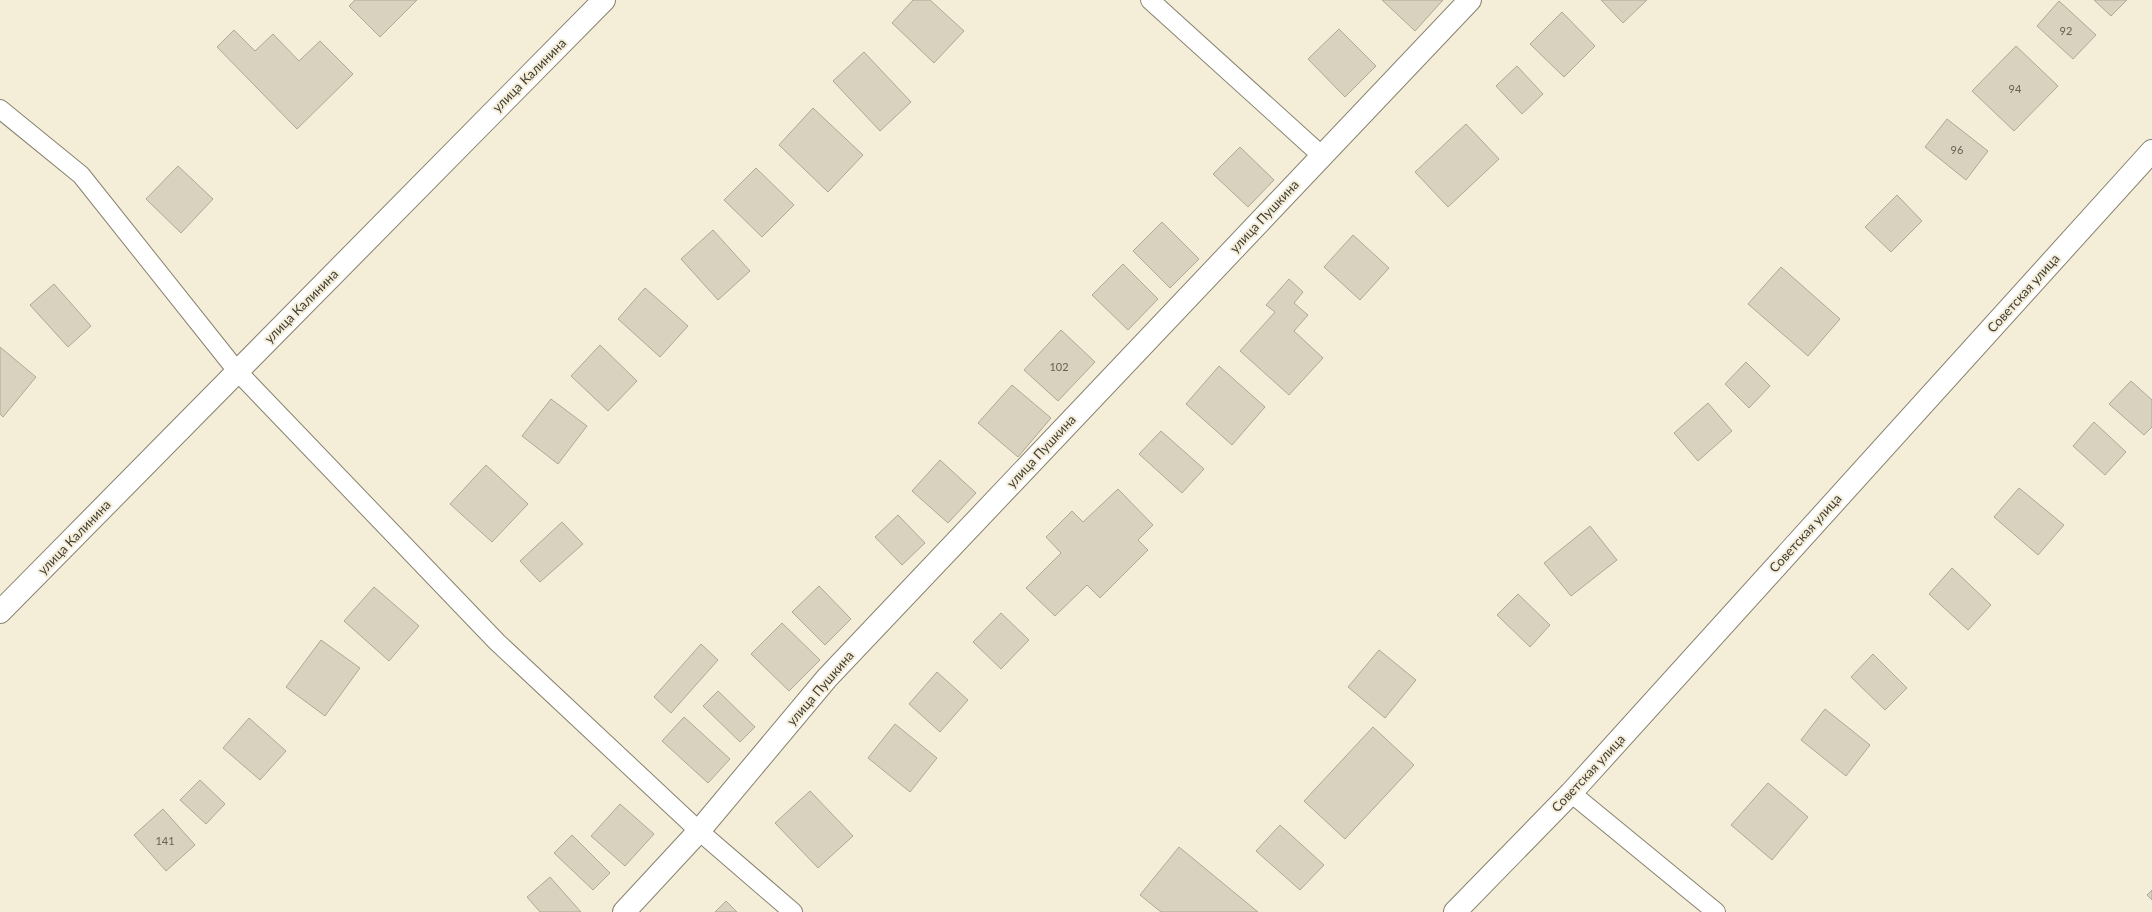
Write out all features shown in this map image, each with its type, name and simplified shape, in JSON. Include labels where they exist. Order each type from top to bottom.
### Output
[{"type":"street","name":"улица Калинина","points":[[0,612],[604,0]]},
{"type":"street","name":"улица Пушкина","points":[[624,912],[698,831],[827,678],[1470,0]]},
{"type":"street","name":"Советская улица","points":[[1455,912],[1571,793],[2152,150]]},
{"type":"lane","points":[[1150,0],[1322,155]]},
{"type":"lane","points":[[0,109],[81,175],[237,371],[497,642],[698,831],[793,912]]},
{"type":"lane","points":[[1571,793],[1716,912]]},
{"type":"building","points":[[355,0],[417,0],[380,37],[349,6]]},
{"type":"building","points":[[913,0],[930,0],[964,31],[934,63],[892,23]]},
{"type":"building","points":[[1382,0],[1443,0],[1415,31]]},
{"type":"building","points":[[1601,0],[1647,0],[1623,23]]},
{"type":"building","points":[[2094,0],[2127,0],[2111,16]]},
{"type":"building","points":[[2059,1],[2096,35],[2073,59],[2037,26]]},
{"type":"building","points":[[1562,12],[1595,46],[1564,77],[1530,44]]},
{"type":"building","points":[[1339,29],[1376,66],[1345,97],[1308,59]]},
{"type":"building","points":[[234,30],[255,51],[273,34],[299,61],[320,41],[353,74],[297,129],[217,47]]},
{"type":"building","points":[[2016,46],[2058,86],[2014,131],[1972,91]]},
{"type":"building","points":[[864,52],[911,102],[880,131],[833,81]]},
{"type":"building","points":[[1517,66],[1543,94],[1522,114],[1496,86]]},
{"type":"building","points":[[813,108],[863,155],[828,192],[779,145]]},
{"type":"building","points":[[1947,119],[1988,151],[1966,180],[1925,147]]},
{"type":"building","points":[[1466,124],[1499,159],[1448,207],[1415,172]]},
{"type":"building","points":[[1240,147],[1274,180],[1248,207],[1213,174]]},
{"type":"building","points":[[178,166],[213,199],[181,233],[146,199]]},
{"type":"building","points":[[756,168],[794,205],[762,237],[724,200]]},
{"type":"building","points":[[1897,195],[1922,221],[1891,252],[1865,227]]},
{"type":"building","points":[[1162,222],[1199,259],[1170,288],[1133,251]]},
{"type":"building","points":[[713,230],[750,271],[718,300],[681,259]]},
{"type":"building","points":[[1353,235],[1389,268],[1360,300],[1324,267]]},
{"type":"building","points":[[1123,264],[1158,299],[1128,330],[1092,295]]},
{"type":"building","points":[[1781,267],[1840,319],[1808,356],[1748,304]]},
{"type":"building","points":[[1289,279],[1303,292],[1294,303],[1308,315],[1294,331],[1323,358],[1289,395],[1240,351],[1275,312],[1266,305]]},
{"type":"building","points":[[54,284],[91,326],[68,347],[30,305]]},
{"type":"building","points":[[645,288],[688,326],[660,357],[618,319]]},
{"type":"building","points":[[1061,330],[1095,362],[1058,401],[1024,370]]},
{"type":"building","points":[[600,345],[637,381],[608,411],[571,376]]},
{"type":"building","points":[[0,347],[36,377],[3,417],[0,414]]},
{"type":"building","points":[[1746,362],[1770,386],[1749,408],[1725,384]]},
{"type":"building","points":[[1219,366],[1265,407],[1232,445],[1186,404]]},
{"type":"building","points":[[2131,381],[2152,400],[2152,427],[2144,435],[2109,404]]},
{"type":"building","points":[[1012,385],[1051,418],[1018,457],[978,423]]},
{"type":"building","points":[[551,399],[587,426],[558,464],[522,436]]},
{"type":"building","points":[[1708,403],[1732,431],[1698,461],[1674,433]]},
{"type":"building","points":[[2094,422],[2126,452],[2105,475],[2073,446]]},
{"type":"building","points":[[1161,431],[1204,469],[1182,493],[1139,454]]},
{"type":"building","points":[[940,460],[976,493],[948,523],[912,491]]},
{"type":"building","points":[[486,465],[528,504],[492,542],[450,504]]},
{"type":"building","points":[[2019,488],[2064,525],[2038,555],[1994,517]]},
{"type":"building","points":[[1118,489],[1153,525],[1138,540],[1148,550],[1100,598],[1087,585],[1055,616],[1026,588],[1061,553],[1046,537],[1072,511],[1083,522]]},
{"type":"building","points":[[898,515],[925,543],[902,565],[875,537]]},
{"type":"building","points":[[562,522],[583,544],[540,582],[520,561]]},
{"type":"building","points":[[1590,526],[1617,560],[1571,596],[1544,563]]},
{"type":"building","points":[[1952,568],[1991,605],[1968,630],[1929,594]]},
{"type":"building","points":[[819,586],[851,619],[825,645],[792,612]]},
{"type":"building","points":[[374,587],[419,626],[389,661],[344,621]]},
{"type":"building","points":[[1518,594],[1550,625],[1530,647],[1497,615]]},
{"type":"building","points":[[1001,613],[1029,640],[1001,669],[973,642]]},
{"type":"building","points":[[782,623],[820,660],[789,691],[751,654]]},
{"type":"building","points":[[321,640],[360,668],[325,716],[286,687]]},
{"type":"building","points":[[701,644],[718,660],[671,713],[654,697]]},
{"type":"building","points":[[1379,650],[1416,680],[1385,718],[1348,687]]},
{"type":"building","points":[[1873,654],[1907,688],[1885,710],[1851,677]]},
{"type":"building","points":[[937,672],[968,700],[940,732],[909,704]]},
{"type":"building","points":[[718,691],[755,727],[740,742],[703,706]]},
{"type":"building","points":[[1825,709],[1870,745],[1846,776],[1801,740]]},
{"type":"building","points":[[684,717],[730,759],[708,783],[662,741]]},
{"type":"building","points":[[249,718],[286,751],[260,780],[223,748]]},
{"type":"building","points":[[895,724],[937,758],[910,792],[868,758]]},
{"type":"building","points":[[1373,727],[1414,765],[1345,839],[1304,801]]},
{"type":"building","points":[[200,780],[225,804],[206,824],[180,800]]},
{"type":"building","points":[[1768,783],[1808,817],[1772,860],[1731,825]]},
{"type":"building","points":[[810,791],[853,836],[818,868],[775,823]]},
{"type":"building","points":[[620,804],[654,834],[625,866],[591,836]]},
{"type":"building","points":[[163,809],[195,845],[166,871],[134,835]]},
{"type":"building","points":[[1280,825],[1324,865],[1300,890],[1256,851]]},
{"type":"building","points":[[572,835],[610,873],[593,890],[554,853]]},
{"type":"building","points":[[1179,847],[1258,912],[1161,912],[1140,895]]},
{"type":"building","points":[[550,877],[581,912],[540,912],[527,897]]},
{"type":"building","points":[[2152,890],[2152,900],[2147,895]]},
{"type":"building","points":[[726,901],[737,912],[715,912]]}]
